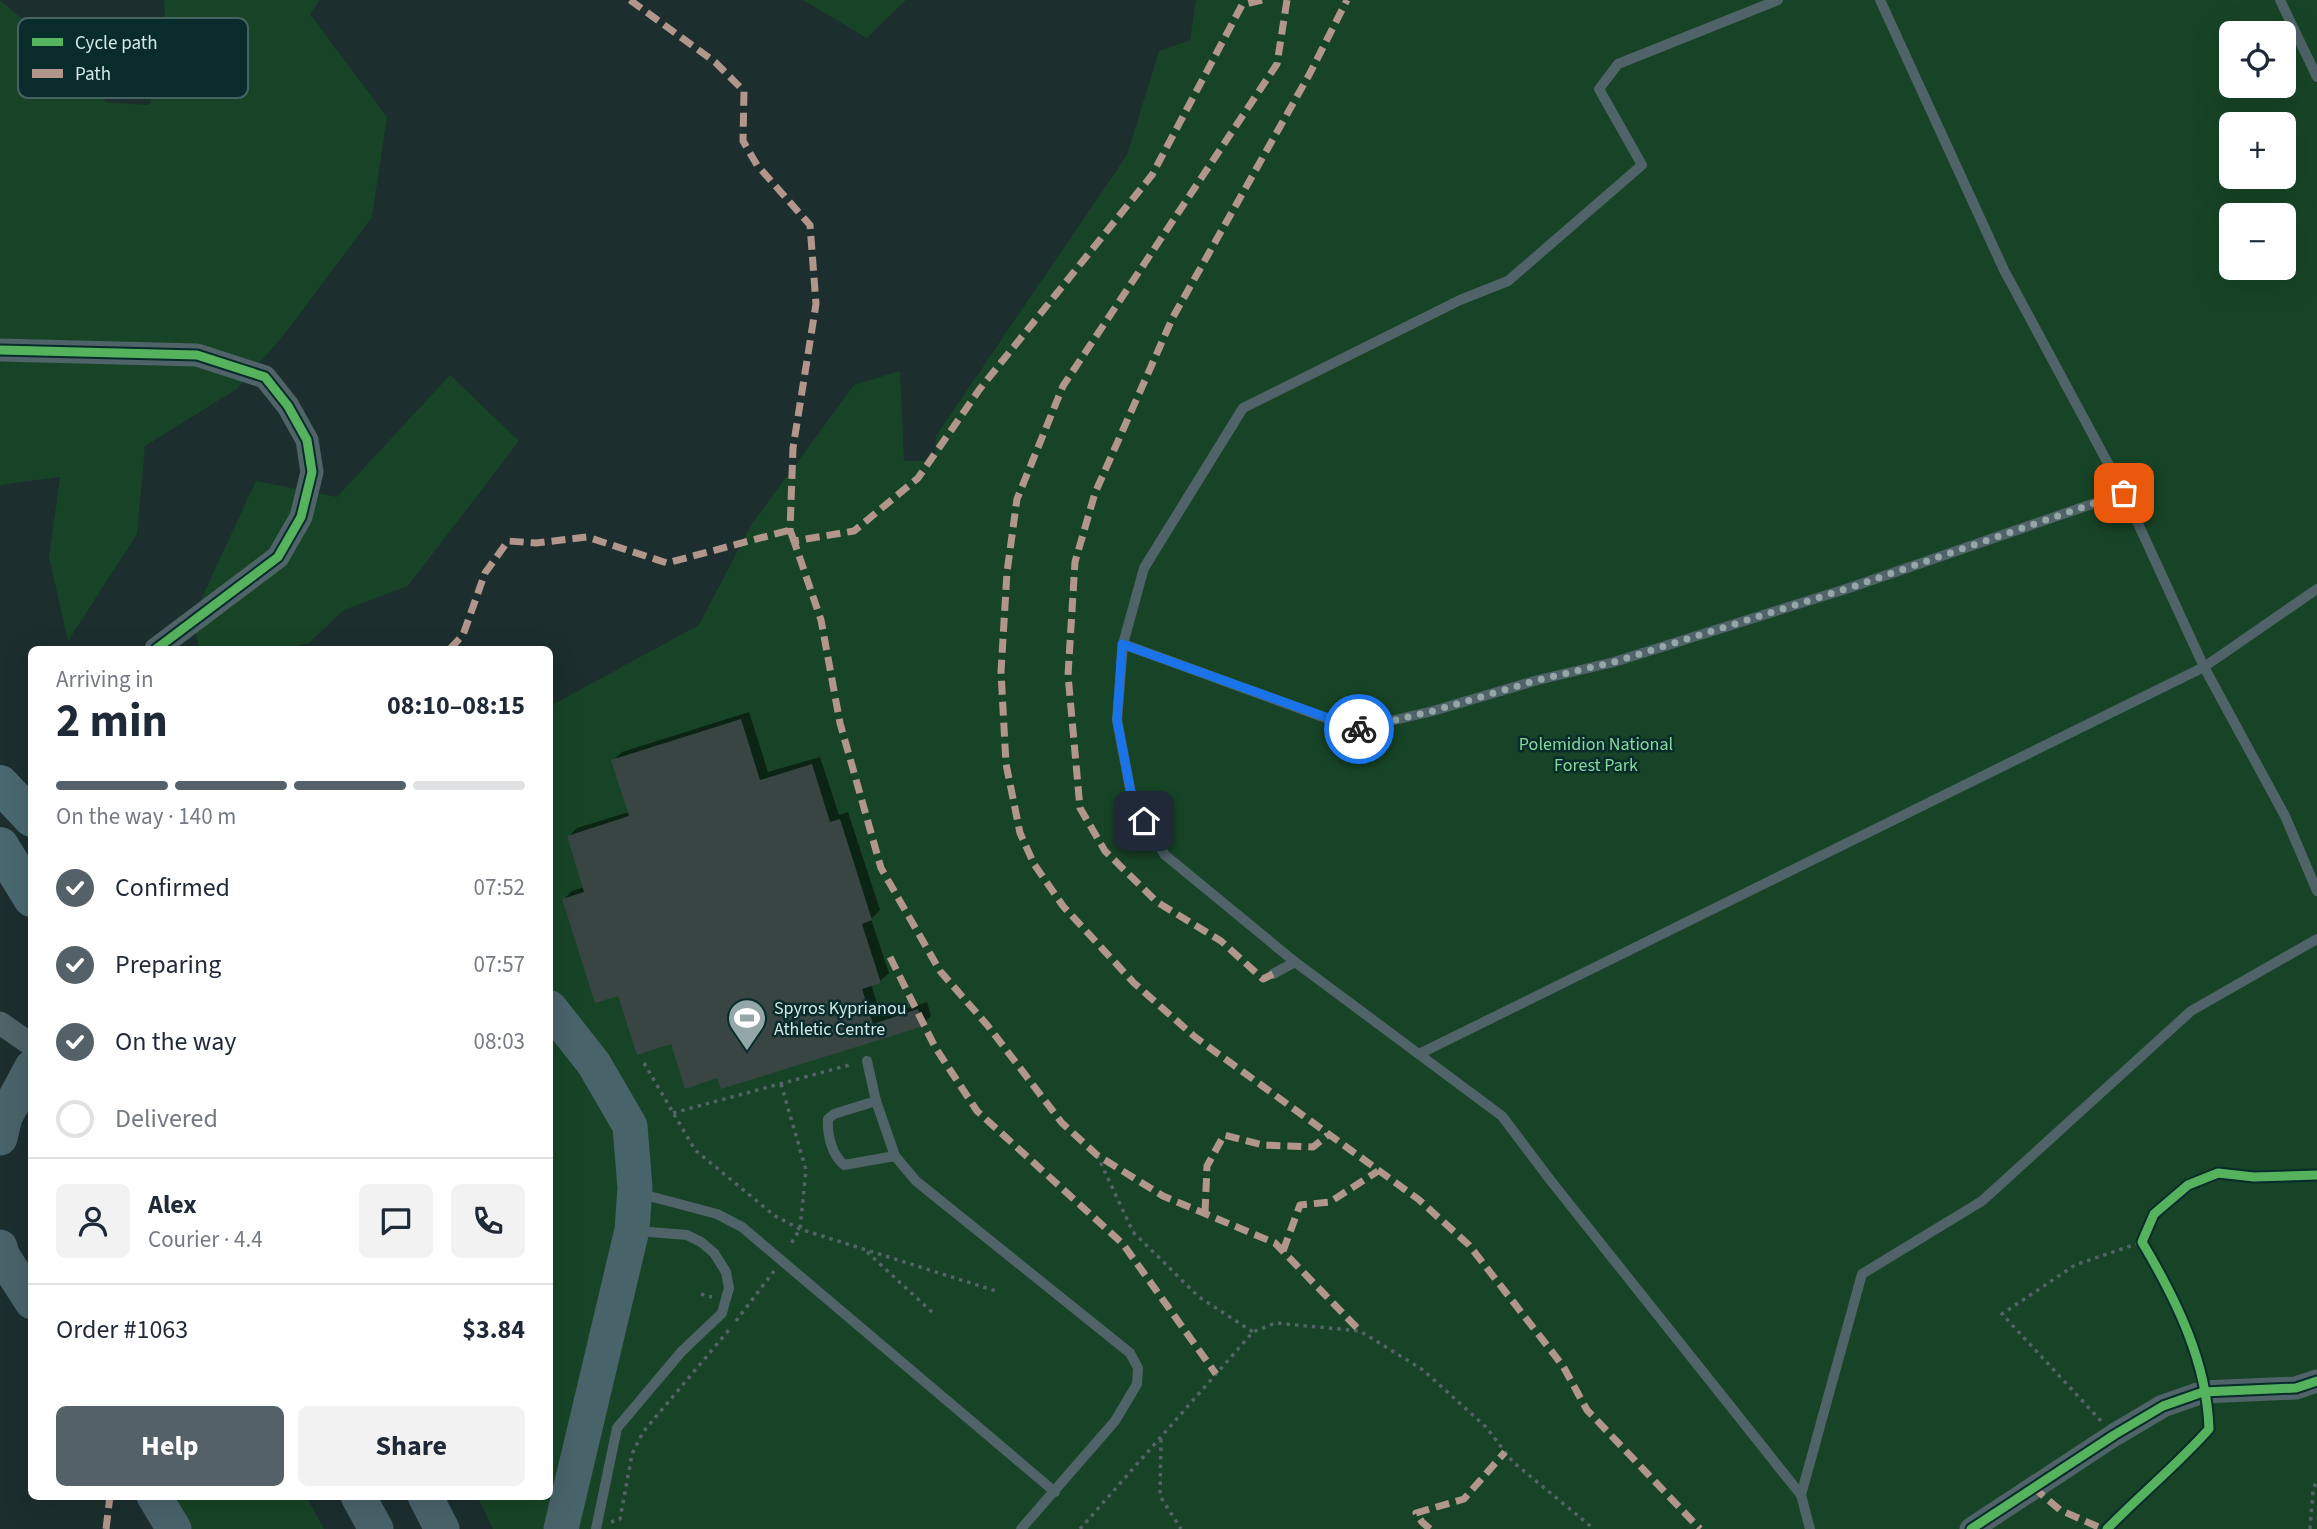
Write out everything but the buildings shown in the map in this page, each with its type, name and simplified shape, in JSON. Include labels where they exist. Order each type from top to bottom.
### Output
[{"type":"highway","points":[[0,784],[28,814]]},
{"type":"highway","points":[[0,846],[28,892]]},
{"type":"main road","points":[[553,1012],[594,1064],[630,1126],[635,1188],[632,1230],[561,1529]]},
{"type":"main road","points":[[0,1138],[5,1117],[28,1074]]},
{"type":"main road","points":[[0,1247],[2,1255],[28,1296]]},
{"type":"main road","points":[[546,1529],[570,1485]]},
{"type":"main road","points":[[157,1500],[174,1529]]},
{"type":"main road","points":[[348,1500],[362,1529]]},
{"type":"main road","points":[[360,1500],[376,1529]]},
{"type":"main road","points":[[407,1500],[422,1529]]},
{"type":"main road","points":[[427,1500],[442,1529]]},
{"type":"street","points":[[0,350],[197,355],[265,377],[288,407],[307,440],[312,472],[301,517],[278,557],[160,646]]},
{"type":"street","points":[[0,1023],[28,1042]]},
{"type":"street","points":[[1971,1529],[2163,1406],[2203,1392],[2296,1388],[2317,1381]]},
{"type":"lane","points":[[1778,0],[1618,64],[1599,89],[1642,164],[1508,281],[1461,300],[1243,408],[1144,568],[1122,644],[1117,720],[1133,804],[1165,855],[1295,962],[1502,1116],[1801,1495],[1810,1529]]},
{"type":"lane","points":[[1880,0],[2004,270],[2124,493],[2204,667],[2285,816],[2317,891]]},
{"type":"lane","points":[[2280,0],[2317,76]]},
{"type":"lane","points":[[1122,644],[1356,729],[1433,711],[1538,680],[1627,658],[1849,588],[2124,493]]},
{"type":"lane","points":[[1419,1054],[2204,667],[2317,589]]},
{"type":"lane","points":[[1801,1495],[1862,1274],[1982,1201],[2191,1011],[2317,939]]},
{"type":"lane","points":[[1273,974],[1295,962]]},
{"type":"lane","points":[[867,1061],[895,1156],[916,1181],[1130,1353],[1138,1368],[1137,1384],[1115,1421],[1021,1529]]},
{"type":"lane","points":[[877,1101],[834,1114],[828,1119],[827,1128],[836,1158],[845,1165],[895,1156]]},
{"type":"lane","points":[[635,1188],[649,1196],[718,1213],[742,1227],[1055,1492]]},
{"type":"lane","points":[[596,1529],[617,1428],[682,1351],[722,1313],[729,1288],[726,1272],[714,1253],[701,1242],[687,1235],[632,1230]]},
{"type":"path","points":[[673,1113],[867,1061]]},
{"type":"path","points":[[644,1063],[695,1150],[775,1216],[800,1229],[996,1291]]},
{"type":"path","points":[[1097,1154],[1133,1232],[1199,1297],[1253,1332]]},
{"type":"path","points":[[2114,1435],[2001,1314],[2076,1265],[2144,1237],[2148,1252]]},
{"type":"path","points":[[864,1250],[933,1313]]},
{"type":"path","points":[[1080,1529],[1253,1332],[1275,1323],[1360,1331],[1423,1370],[1486,1427],[1513,1462],[1594,1529]]},
{"type":"path","points":[[1161,1437],[1160,1496],[1181,1529]]},
{"type":"path","points":[[2310,1529],[2313,1491],[2317,1479]]},
{"type":"green space","points":[[0,0],[21,18],[18,18],[18,98],[102,98],[106,102],[146,105],[150,104],[152,98],[248,98],[248,18],[165,18],[164,0],[320,0],[310,14],[387,117],[372,217],[287,331],[237,389],[145,446],[137,534],[68,641],[49,557],[60,477],[0,485]]},
{"type":"green space","points":[[803,0],[906,0],[867,38]]},
{"type":"green space","name":"Polemidion National Forest Park","points":[[1196,0],[2317,0],[2317,1529],[493,1529],[479,1500],[553,1500],[553,704],[699,625],[751,525],[854,385],[900,371],[904,461],[935,461],[936,436],[1127,155],[1159,51],[1190,40]]},
{"type":"green space","points":[[450,375],[519,441],[408,586],[344,610],[309,643],[297,646],[198,646],[193,617],[256,481],[337,497]]},
{"type":"green space","points":[[164,1500],[308,1500],[324,1529],[182,1529]]},
{"type":"marked path","points":[[630,0],[715,62],[744,91],[743,141],[757,165],[810,225],[816,304],[793,448],[790,530],[794,541]]},
{"type":"marked path","points":[[1262,0],[1242,5],[1152,175],[979,390],[918,478],[854,531],[794,541],[821,620],[840,723],[881,868],[940,971],[988,1026],[1062,1123],[1097,1155],[1163,1196],[1275,1243],[1360,1331]]},
{"type":"marked path","points":[[1287,0],[1277,64],[1063,386],[1017,499],[1007,572],[1001,672],[1006,764],[1020,833],[1034,864],[1063,906],[1134,983],[1195,1037],[1418,1199],[1469,1245],[1563,1366],[1587,1410],[1700,1529]]},
{"type":"marked path","points":[[1273,974],[1263,979],[1221,941],[1157,902],[1105,851],[1080,808],[1068,675],[1075,562],[1095,493],[1173,317],[1309,75],[1347,0]]},
{"type":"marked path","points":[[453,646],[463,635],[485,573],[508,541],[536,543],[587,537],[667,563],[790,530]]},
{"type":"marked path","points":[[890,957],[935,1047],[977,1111],[1123,1244],[1216,1374]]},
{"type":"marked path","points":[[1205,1213],[1207,1166],[1224,1135],[1263,1145],[1313,1147],[1328,1135]]},
{"type":"marked path","points":[[1283,1251],[1300,1205],[1330,1202],[1378,1171]]},
{"type":"marked path","points":[[1430,1529],[1416,1513],[1464,1499],[1505,1452]]},
{"type":"marked path","points":[[2033,1487],[2060,1510],[2103,1529]]},
{"type":"marked path","points":[[106,1529],[110,1500]]},
{"type":"cycle path","points":[[0,350],[197,355],[265,377],[288,406],[307,440],[312,472],[301,517],[278,557],[160,646]]},
{"type":"cycle path","points":[[2107,1529],[2209,1429],[2202,1380],[2188,1332],[2167,1286],[2142,1242],[2154,1214],[2188,1185],[2218,1173],[2254,1177],[2317,1175]]},
{"type":"cycle path","points":[[1971,1529],[2163,1406],[2203,1392],[2296,1388],[2317,1381]]},
{"type":"way so far","points":[[1359,729],[1614,662],[1849,588],[2124,493]]},
{"type":"place","name":"Spyros Kyprianou Athletic Centre","points":[[747,1052]]},
{"type":"route","points":[[1144,821],[1133,804],[1117,720],[1122,644],[1359,729]]}]
